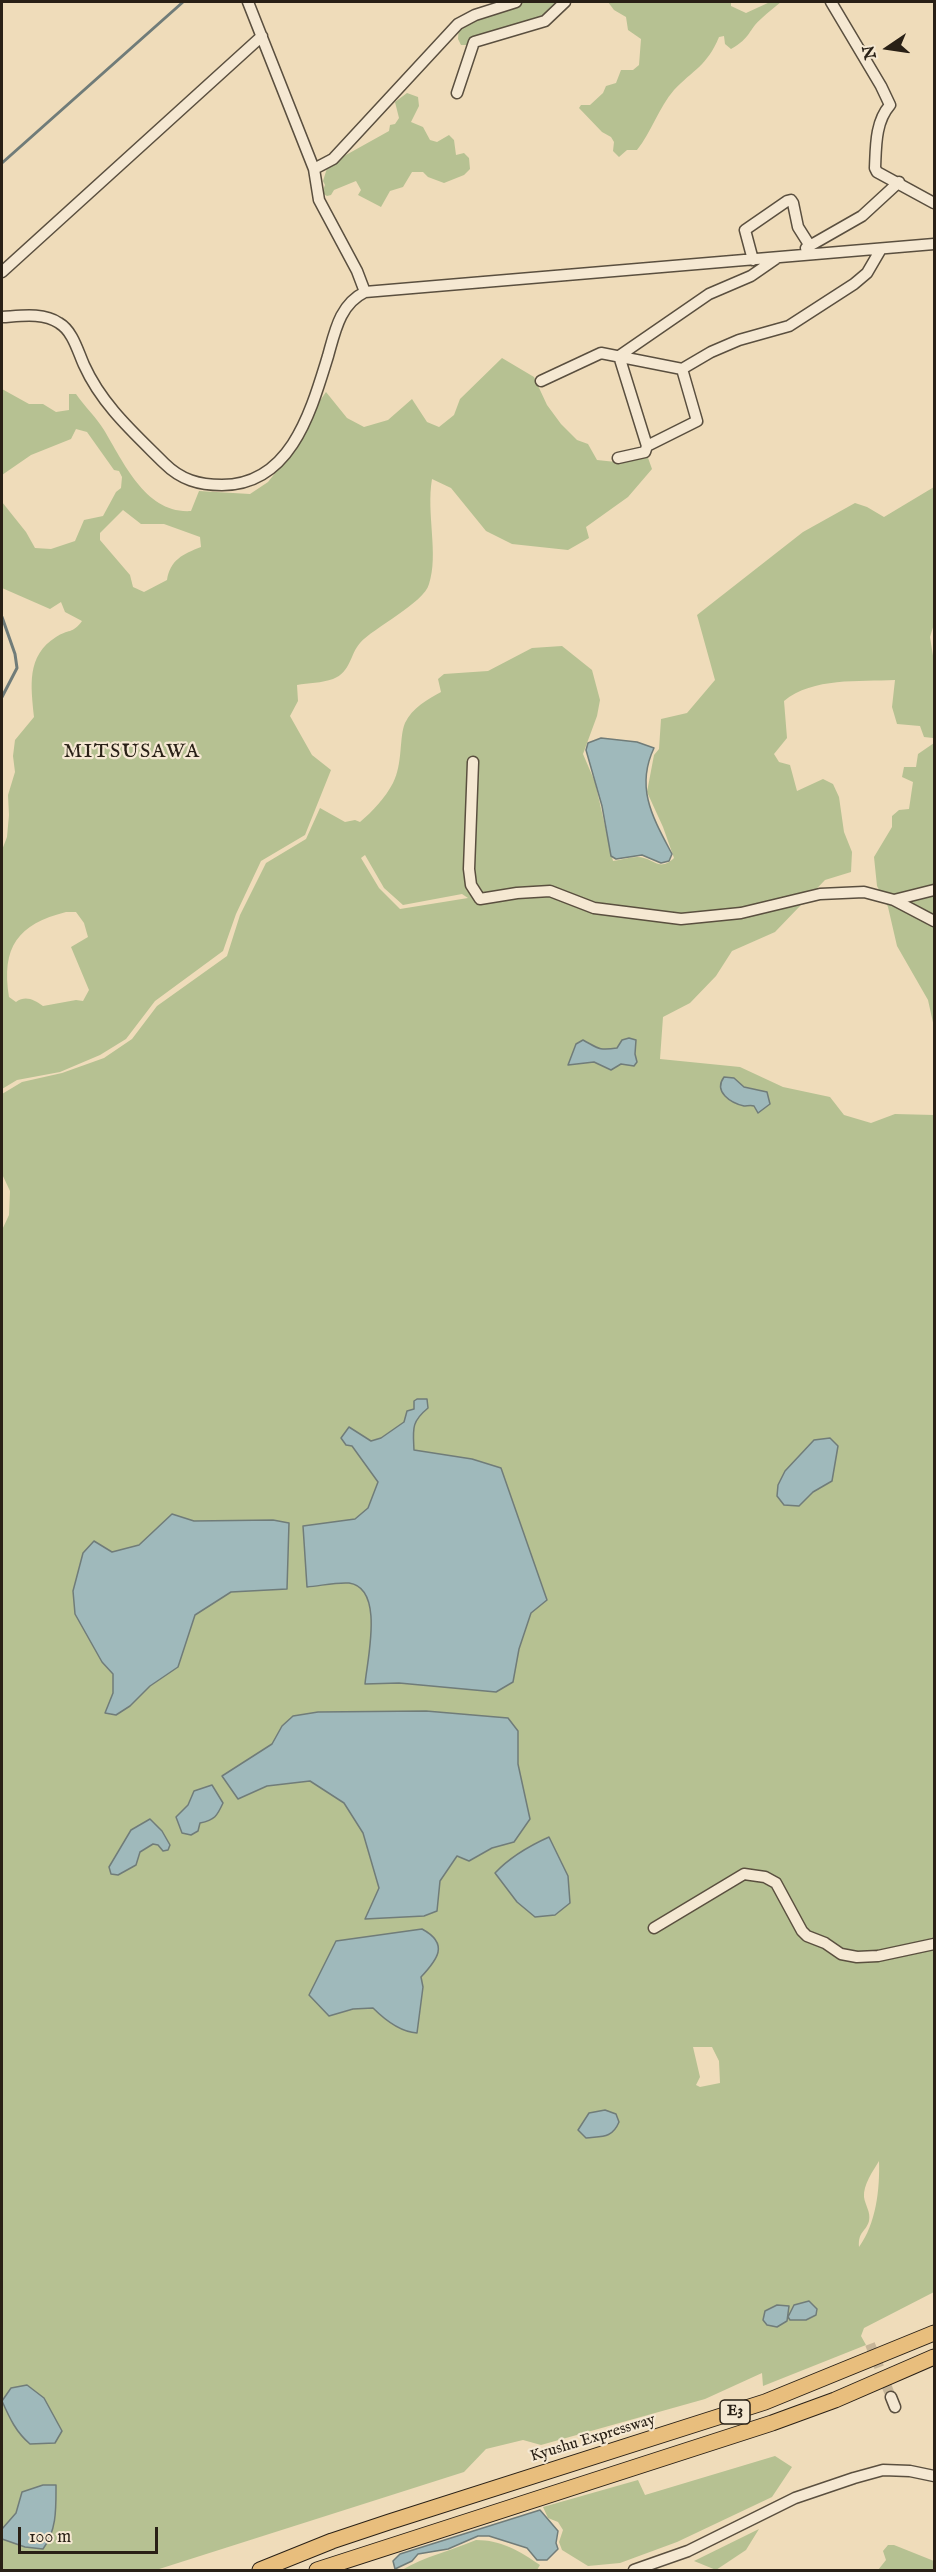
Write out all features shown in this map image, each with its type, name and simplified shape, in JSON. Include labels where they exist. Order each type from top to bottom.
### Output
[{"type":"highway","name":"Kyushu Expressway","points":[[260,2571],[332,2541],[765,2402],[934,2333]]},
{"type":"highway","name":"E3","points":[[317,2571],[772,2423],[835,2400],[934,2357]]},
{"type":"street","points":[[248,2],[314,169],[319,200],[357,271],[365,292]]},
{"type":"street","points":[[314,169],[333,159],[458,24],[475,15],[516,2]]},
{"type":"street","points":[[457,93],[474,42],[545,21],[565,2]]},
{"type":"street","points":[[831,2],[890,105],[884,112],[879,125],[875,168],[877,172],[934,203]]},
{"type":"street","points":[[2,272],[262,36]]},
{"type":"street","points":[[801,256],[810,246],[830,237],[862,216],[899,182]]},
{"type":"street","points":[[753,260],[745,230],[787,201],[793,203],[798,227],[810,246]]},
{"type":"street","points":[[2,317],[32,316],[48,318],[60,323],[76,345],[85,368],[111,410],[168,467],[182,478],[195,483],[225,485],[244,483],[268,473],[285,454],[304,426],[339,319],[351,301],[365,292],[934,244]]},
{"type":"street","points":[[541,381],[601,353],[682,369],[711,352],[739,340],[789,326],[854,284],[867,273],[881,249]]},
{"type":"street","points":[[618,356],[676,319],[709,294],[751,276],[777,258]]},
{"type":"street","points":[[618,356],[647,446],[645,452],[618,458]]},
{"type":"street","points":[[647,446],[697,421],[682,369]]},
{"type":"street","points":[[473,762],[469,868],[471,885],[480,899],[550,891],[594,908],[681,919],[741,913],[820,894],[864,892],[894,900],[934,921]]},
{"type":"street","points":[[894,900],[934,890]]},
{"type":"street","points":[[654,1928],[744,1874],[754,1874],[776,1883],[807,1936],[825,1943],[841,1954],[857,1957],[878,1956],[934,1944]]},
{"type":"street","points":[[634,2571],[688,2552],[795,2498],[854,2478],[883,2470],[910,2471],[934,2476]]},
{"type":"green space","points":[[522,2],[559,2],[536,19],[471,38],[467,45],[461,45],[458,39],[459,26]]},
{"type":"green space","points":[[608,2],[731,2],[731,6],[746,13],[770,2],[781,2],[757,22],[746,38],[731,49],[725,44],[724,36],[719,37],[710,55],[674,90],[637,150],[627,150],[619,157],[613,151],[614,142],[611,137],[602,132],[579,108],[581,105],[590,105],[603,93],[606,86],[616,83],[621,70],[633,70],[639,65],[641,39],[628,30],[626,17],[614,10]]},
{"type":"green space","points":[[407,93],[418,97],[419,106],[411,122],[423,127],[430,140],[437,142],[449,135],[454,140],[456,155],[464,153],[469,158],[470,169],[464,175],[444,183],[428,177],[423,172],[412,172],[403,187],[390,191],[381,207],[358,195],[361,190],[356,181],[334,190],[331,195],[327,196],[322,193],[328,165],[389,131],[390,125],[395,124],[399,118],[395,102]]},
{"type":"green space","points":[[502,358],[534,377],[547,405],[561,424],[577,440],[588,444],[597,460],[616,462],[647,455],[652,469],[628,497],[586,527],[589,538],[568,550],[512,544],[486,531],[451,488],[432,479],[430,506],[433,560],[429,584],[425,591],[408,607],[366,637],[339,676],[297,685],[298,701],[290,716],[312,755],[331,770],[305,835],[261,861],[236,914],[223,951],[155,1001],[126,1039],[100,1055],[60,1072],[17,1080],[2,1089],[2,850],[7,837],[8,795],[15,772],[13,756],[15,740],[34,717],[32,683],[35,662],[39,653],[56,637],[73,630],[82,621],[65,612],[61,602],[50,609],[2,588],[2,502],[26,532],[35,548],[51,549],[75,541],[84,520],[103,516],[116,492],[121,488],[122,477],[119,471],[114,470],[87,432],[76,429],[71,439],[31,455],[2,475],[2,389],[29,404],[43,404],[56,412],[69,410],[69,394],[76,394],[101,425],[138,484],[161,504],[175,510],[191,511],[199,491],[250,494],[268,482],[303,438],[326,392],[347,418],[364,427],[388,420],[412,399],[427,422],[439,427],[454,415],[460,399]],"holes":[[[123,510],[141,524],[164,524],[200,537],[201,547],[178,559],[171,567],[167,580],[144,592],[133,587],[130,575],[100,540],[100,533]],[[66,912],[76,912],[84,923],[88,937],[71,947],[89,990],[83,1001],[76,1000],[43,1006],[27,999],[16,1002],[9,997],[7,979],[8,964],[16,940],[36,923]]]},
{"type":"green space","points":[[934,487],[934,624],[930,637],[934,662],[934,743],[933,738],[924,737],[920,726],[897,724],[892,707],[895,680],[822,684],[796,693],[784,701],[787,738],[774,754],[779,762],[790,765],[797,791],[823,779],[833,784],[839,797],[844,832],[852,852],[851,872],[825,880],[775,932],[732,951],[716,976],[690,1003],[663,1017],[660,1059],[740,1067],[783,1087],[830,1097],[844,1115],[871,1123],[895,1114],[934,1115],[934,2292],[864,2328],[861,2336],[866,2345],[763,2386],[762,2373],[705,2399],[541,2445],[523,2440],[486,2449],[464,2472],[156,2570],[2,2570],[2,1230],[9,1215],[10,1191],[2,1174],[2,1094],[22,1082],[62,1073],[104,1058],[132,1039],[157,1006],[227,956],[240,915],[266,863],[306,839],[320,808],[345,822],[355,820],[360,822],[390,789],[400,759],[405,723],[416,708],[441,692],[438,679],[444,674],[488,671],[532,648],[562,646],[592,670],[600,700],[597,716],[583,754],[595,782],[613,861],[637,857],[660,864],[669,862],[674,858],[647,792],[654,755],[659,749],[661,719],[687,713],[715,680],[697,615],[803,532],[855,503],[884,517]],"holes":[[[365,855],[384,888],[403,905],[462,894],[468,898],[400,909],[379,888],[361,858]],[[693,2047],[712,2047],[719,2061],[720,2083],[700,2087],[696,2085],[700,2077]],[[879,2161],[876,2206],[865,2238],[859,2247],[861,2235],[868,2225],[869,2212],[864,2197],[869,2178]]]},
{"type":"green space","points":[[934,743],[934,1027],[928,1000],[897,946],[888,907],[877,886],[874,857],[892,827],[892,816],[899,810],[909,809],[913,782],[902,777],[904,767],[916,767],[918,754]]},
{"type":"green space","points":[[775,2456],[792,2467],[772,2497],[677,2542],[620,2563],[588,2566],[562,2550],[559,2542],[563,2530],[558,2522],[548,2518],[543,2507],[638,2480],[645,2495]]},
{"type":"green space","points":[[759,2529],[746,2550],[716,2570],[694,2561]]},
{"type":"green space","points":[[476,2540],[485,2540],[510,2547],[540,2565],[537,2570],[402,2570],[420,2561]]},
{"type":"green space","points":[[888,2545],[894,2545],[934,2561],[934,2570],[878,2570],[886,2560],[883,2551]]},
{"type":"water","points":[[601,738],[637,742],[654,748],[646,776],[646,790],[658,828],[672,854],[669,861],[661,863],[642,855],[616,859],[611,856],[602,806],[586,750],[588,743]]},
{"type":"water","points":[[629,1038],[636,1040],[637,1062],[634,1066],[621,1064],[611,1070],[594,1062],[568,1065],[576,1044],[583,1040],[606,1049],[617,1048],[622,1040]]},
{"type":"water","points":[[724,1077],[734,1078],[744,1087],[767,1092],[770,1104],[758,1113],[754,1106],[744,1106],[734,1102],[722,1092],[721,1082]]},
{"type":"water","points":[[427,1399],[428,1408],[414,1426],[414,1450],[472,1459],[501,1468],[547,1600],[531,1613],[519,1649],[513,1682],[496,1692],[399,1683],[365,1684],[371,1626],[367,1598],[360,1588],[349,1583],[307,1587],[303,1526],[355,1519],[368,1508],[378,1482],[352,1446],[346,1445],[341,1438],[349,1427],[371,1441],[381,1438],[404,1422],[407,1411],[414,1409],[414,1401]]},
{"type":"water","points":[[830,1438],[838,1446],[832,1481],[813,1492],[799,1506],[784,1505],[777,1496],[778,1485],[785,1471],[814,1440]]},
{"type":"water","points":[[172,1514],[194,1521],[273,1520],[289,1523],[287,1589],[231,1592],[195,1615],[178,1667],[150,1686],[130,1706],[116,1715],[105,1713],[113,1693],[113,1674],[102,1662],[75,1614],[73,1591],[83,1553],[94,1541],[112,1552],[139,1545]]},
{"type":"water","points":[[426,1711],[508,1718],[518,1731],[518,1764],[530,1819],[514,1842],[492,1848],[469,1861],[457,1856],[440,1881],[437,1911],[424,1916],[365,1919],[379,1888],[363,1833],[344,1803],[310,1781],[267,1786],[238,1799],[222,1776],[272,1744],[282,1726],[293,1716],[318,1712]]},
{"type":"water","points":[[212,1785],[223,1803],[219,1811],[212,1819],[200,1823],[198,1831],[191,1835],[182,1833],[176,1817],[188,1805],[194,1791]]},
{"type":"water","points":[[150,1819],[162,1831],[170,1845],[168,1850],[163,1851],[158,1845],[153,1844],[140,1852],[136,1865],[118,1875],[111,1874],[109,1867],[131,1830]]},
{"type":"water","points":[[549,1837],[568,1876],[570,1903],[555,1915],[535,1917],[517,1902],[495,1873],[520,1852]]},
{"type":"water","points":[[422,1929],[436,1940],[438,1952],[421,1977],[423,1987],[417,2033],[393,2024],[373,2008],[353,2009],[329,2016],[309,1995],[336,1941]]},
{"type":"water","points":[[605,2110],[616,2114],[619,2122],[616,2127],[606,2136],[586,2138],[578,2130],[589,2113]]},
{"type":"water","points":[[809,2301],[817,2309],[816,2315],[806,2320],[790,2320],[788,2317],[794,2305]]},
{"type":"water","points":[[777,2305],[789,2306],[787,2321],[777,2327],[767,2325],[763,2320],[765,2311]]},
{"type":"water","points":[[27,2385],[44,2398],[62,2431],[55,2443],[30,2444],[17,2430],[8,2414],[2,2401],[11,2388]]},
{"type":"water","points":[[43,2485],[56,2485],[56,2510],[51,2534],[43,2549],[25,2547],[2,2539],[2,2529],[16,2513],[22,2492]]},
{"type":"water","points":[[540,2510],[558,2531],[556,2543],[558,2549],[547,2560],[537,2560],[527,2548],[489,2536],[478,2536],[448,2549],[418,2554],[412,2561],[395,2569],[393,2561],[400,2554]]},
{"type":"waterway","points":[[2,163],[183,2]]},
{"type":"waterway","points":[[2,617],[15,654],[17,668],[2,697]]},
{"type":"tunnel","points":[[870,2344],[891,2397]]},
{"type":"district","name":"MITSUSAWA","points":[[132,753]]}]
